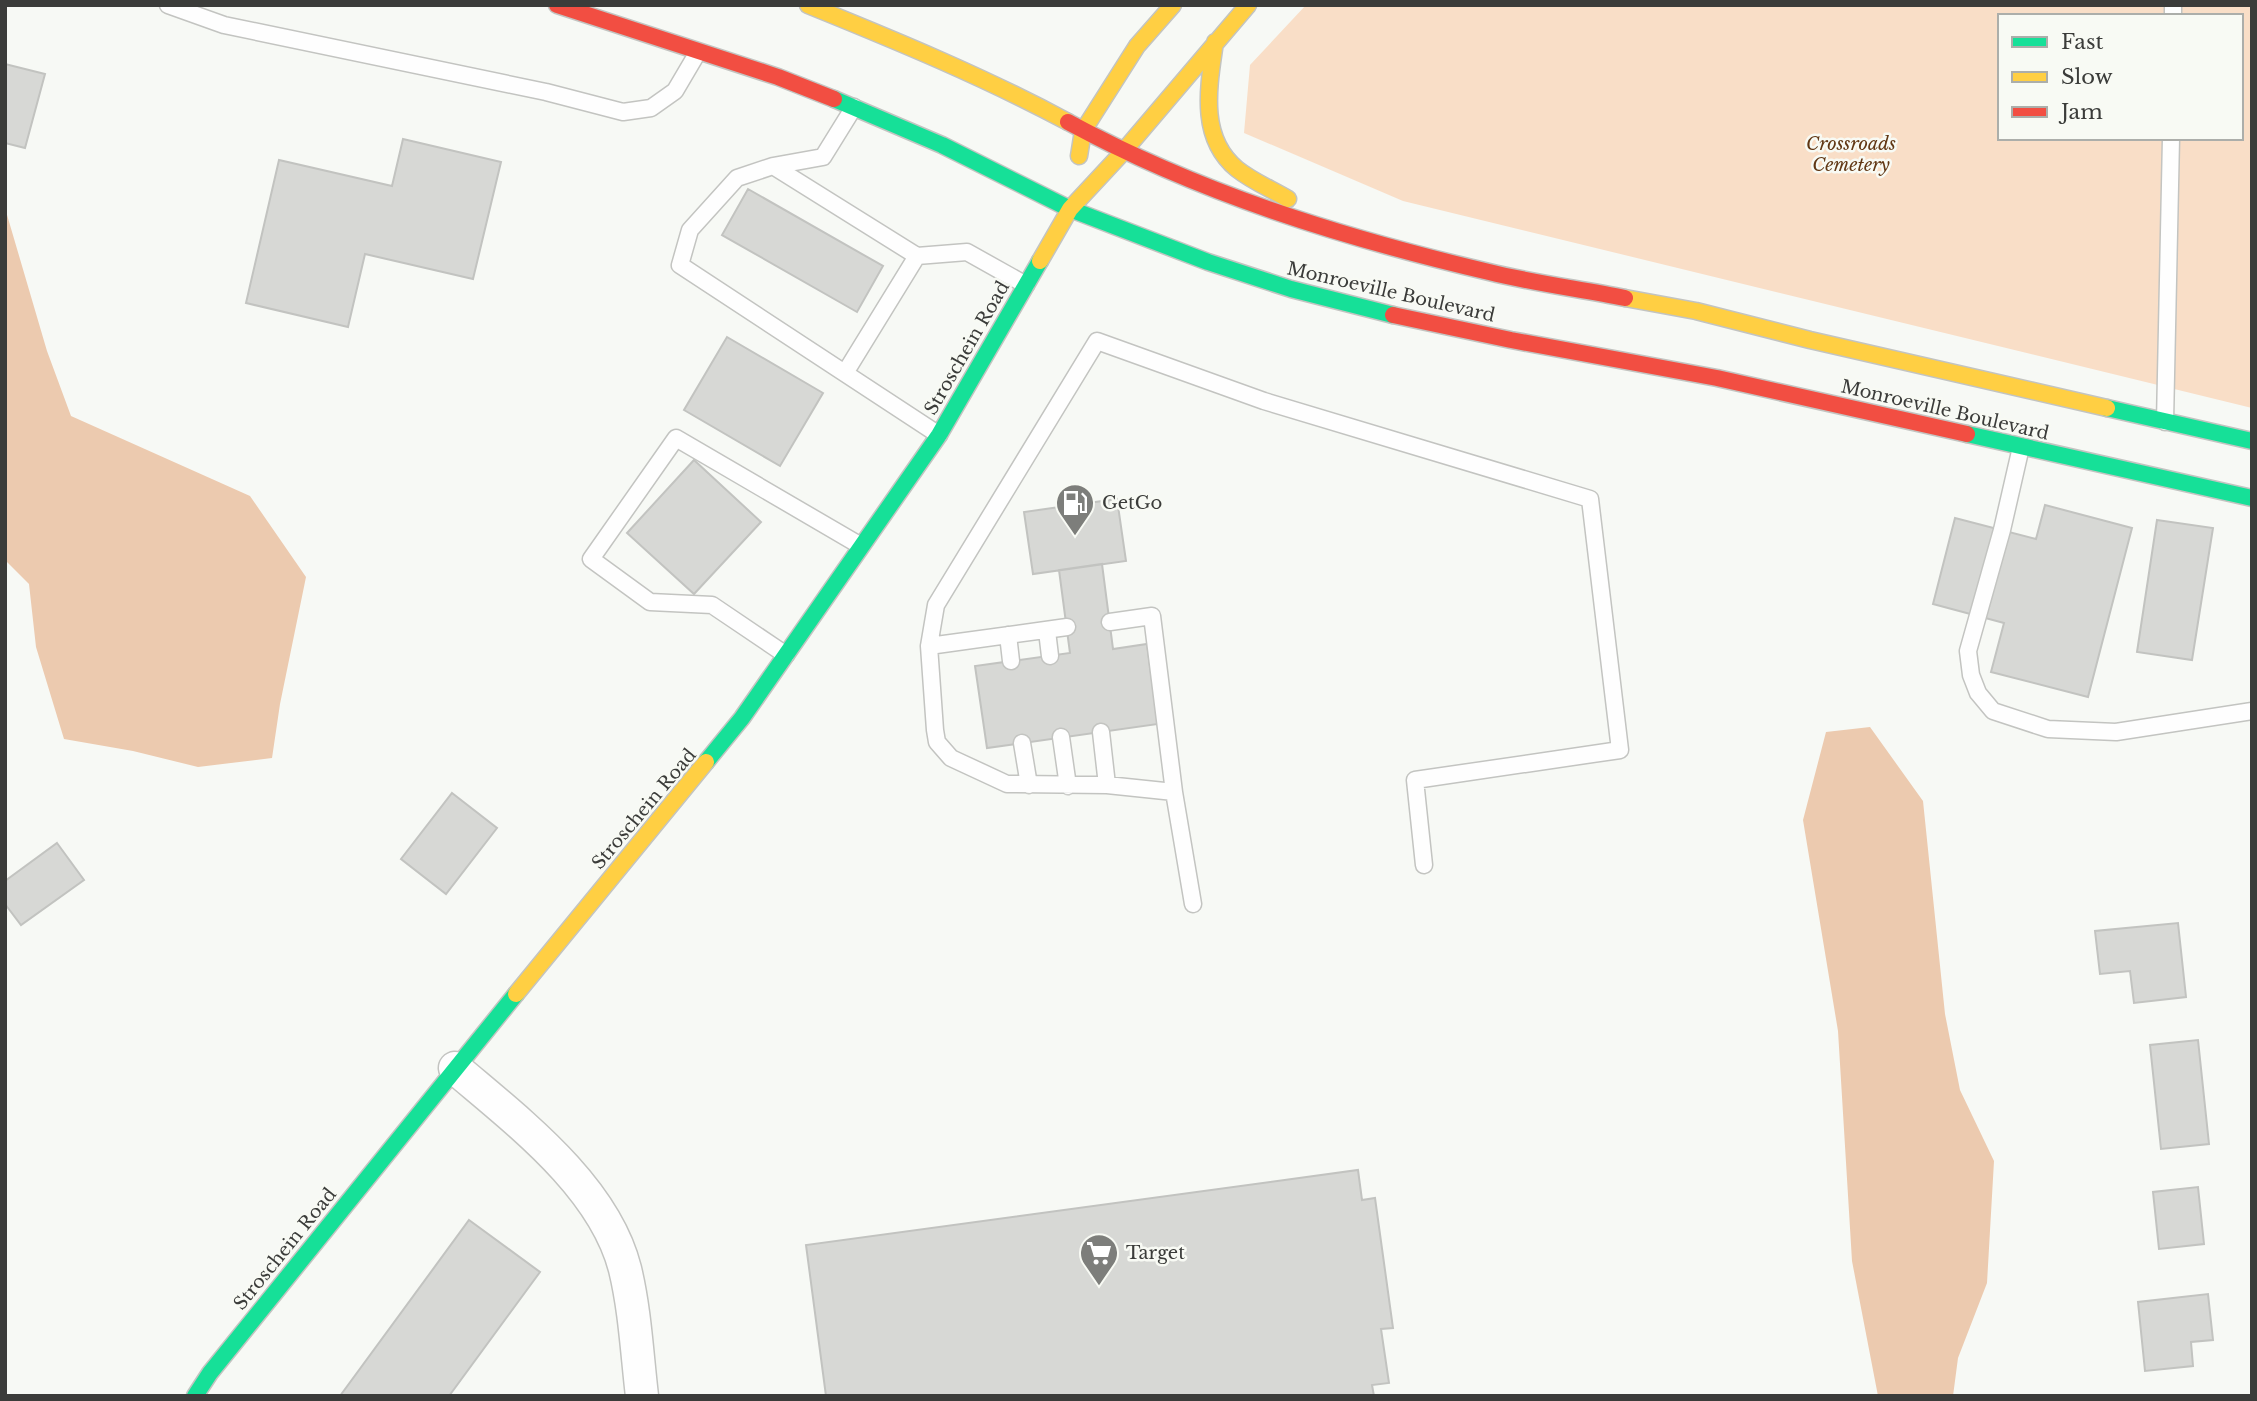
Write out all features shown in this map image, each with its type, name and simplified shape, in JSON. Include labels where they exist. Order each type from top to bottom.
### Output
[{"type":"main road","name":"Monroeville Boulevard","points":[[557,5],[778,77],[942,145],[1070,209],[1208,262],[1279,285],[1378,312],[1717,378],[2252,498]]},
{"type":"main road","points":[[808,5],[939,59],[1021,97],[1123,152],[1229,196],[1364,240],[1491,273],[1696,311],[1810,340],[2252,441]]},
{"type":"main road","name":"Stroschein Road","points":[[1070,209],[1083,131],[1137,46],[1173,5]]},
{"type":"main road","name":"Stroschein Road","points":[[195,1396],[455,1068],[717,751],[939,435],[1070,209],[1123,152],[1248,5]]},
{"type":"main road","points":[[1216,42],[1208,95],[1209,118],[1215,139],[1225,157],[1248,177],[1364,240]]},
{"type":"street","points":[[455,1068],[527,1130],[572,1176],[613,1236],[625,1268],[642,1396]]},
{"type":"lane","points":[[168,5],[224,25],[546,92],[622,112],[651,108],[675,91],[698,52]]},
{"type":"lane","points":[[854,107],[823,157],[773,166],[737,178],[690,230],[680,265],[939,435]]},
{"type":"lane","points":[[2165,422],[2171,140]]},
{"type":"lane","points":[[773,166],[917,256],[967,252],[1026,285]]},
{"type":"lane","points":[[845,373],[917,256]]},
{"type":"lane","points":[[1174,792],[1107,785],[1007,784],[950,758],[937,742],[929,646],[936,605],[1097,341],[1264,401],[1590,499],[1620,750],[1415,780],[1424,865]]},
{"type":"lane","points":[[786,655],[712,606],[650,602],[591,559],[677,438],[861,546]]},
{"type":"lane","points":[[2021,447],[2002,530],[1968,651],[1974,684],[1993,711],[2048,729],[2116,732],[2252,711]]},
{"type":"lane","points":[[1110,622],[1152,616],[1174,792],[1193,904]]},
{"type":"lane","points":[[929,646],[1067,627]]},
{"type":"lane","points":[[1047,631],[1050,656]]},
{"type":"lane","points":[[1008,635],[1011,661]]},
{"type":"lane","points":[[1101,732],[1107,785]]},
{"type":"lane","points":[[1061,737],[1068,786]]},
{"type":"lane","points":[[1022,743],[1029,785]]},
{"type":"green space","name":"Crossroads Cemetery","points":[[1306,5],[2252,5],[2252,408],[1403,201],[1244,133],[1250,65]]},
{"type":"shaded area","points":[[5,208],[47,351],[71,416],[250,496],[306,577],[280,704],[272,758],[198,767],[133,751],[64,739],[36,647],[29,584],[5,560]]},
{"type":"shaded area","points":[[1870,727],[1923,801],[1945,1014],[1960,1090],[1994,1161],[1987,1283],[1958,1358],[1953,1396],[1878,1396],[1852,1261],[1838,1031],[1803,820],[1826,732]]},
{"type":"building","points":[[5,64],[45,74],[25,148],[5,143]]},
{"type":"building","points":[[403,139],[501,162],[473,279],[365,254],[348,327],[246,303],[279,160],[392,186]]},
{"type":"building","points":[[748,189],[883,266],[857,312],[722,235]]},
{"type":"building","points":[[727,337],[823,393],[780,466],[684,410]]},
{"type":"building","points":[[694,460],[761,522],[694,594],[627,533]]},
{"type":"building","name":"GetGo","points":[[1117,499],[1126,561],[1033,574],[1024,512]]},
{"type":"building","points":[[2045,505],[2132,528],[2088,697],[1991,672],[2004,623],[1933,604],[1955,518],[2036,539]]},
{"type":"building","points":[[2157,520],[2213,528],[2192,660],[2137,652]]},
{"type":"building","points":[[1102,564],[1113,649],[1147,644],[1158,724],[987,748],[975,666],[1070,653],[1059,570]]},
{"type":"building","points":[[452,793],[497,828],[446,894],[401,859]]},
{"type":"building","points":[[57,843],[84,880],[21,925],[5,904],[5,881]]},
{"type":"building","points":[[2178,923],[2186,997],[2134,1003],[2130,971],[2100,974],[2095,931]]},
{"type":"building","points":[[2198,1040],[2209,1144],[2161,1149],[2150,1045]]},
{"type":"building","name":"Target","points":[[1358,1170],[1362,1200],[1375,1198],[1393,1328],[1381,1329],[1389,1383],[1372,1385],[1374,1396],[826,1396],[806,1245]]},
{"type":"building","points":[[2198,1187],[2204,1244],[2159,1249],[2153,1192]]},
{"type":"building","points":[[469,1220],[540,1272],[449,1396],[340,1396]]},
{"type":"building","points":[[2208,1294],[2213,1340],[2191,1342],[2193,1366],[2145,1371],[2138,1302]]},
{"type":"traffic: fast","points":[[834,99],[942,145],[1070,209],[1208,262],[1291,289],[1393,315]]},
{"type":"traffic: fast","points":[[706,762],[742,718],[939,435],[1040,261]]},
{"type":"traffic: fast","points":[[2107,408],[2252,441]]},
{"type":"traffic: fast","points":[[1967,434],[2252,498]]},
{"type":"traffic: fast","points":[[195,1396],[210,1373],[516,994]]},
{"type":"traffic: slow","points":[[808,5],[972,75],[1068,122]]},
{"type":"traffic: slow","points":[[1079,156],[1083,131],[1137,46],[1173,5]]},
{"type":"traffic: slow","points":[[1040,261],[1070,209],[1123,152],[1248,5]]},
{"type":"traffic: slow","points":[[1215,42],[1209,110],[1216,142],[1237,169],[1288,199]]},
{"type":"traffic: slow","points":[[1625,298],[1696,311],[2107,408]]},
{"type":"traffic: slow","points":[[516,994],[706,762]]},
{"type":"traffic: jam","points":[[557,5],[778,77],[834,99]]},
{"type":"traffic: jam","points":[[1068,122],[1169,171],[1273,211],[1435,259],[1506,276],[1625,298]]},
{"type":"traffic: jam","points":[[1393,315],[1717,378],[1967,434]]},
{"type":"place","name":"GetGo","points":[[1075,537]]},
{"type":"place","name":"Target","points":[[1099,1287]]}]
